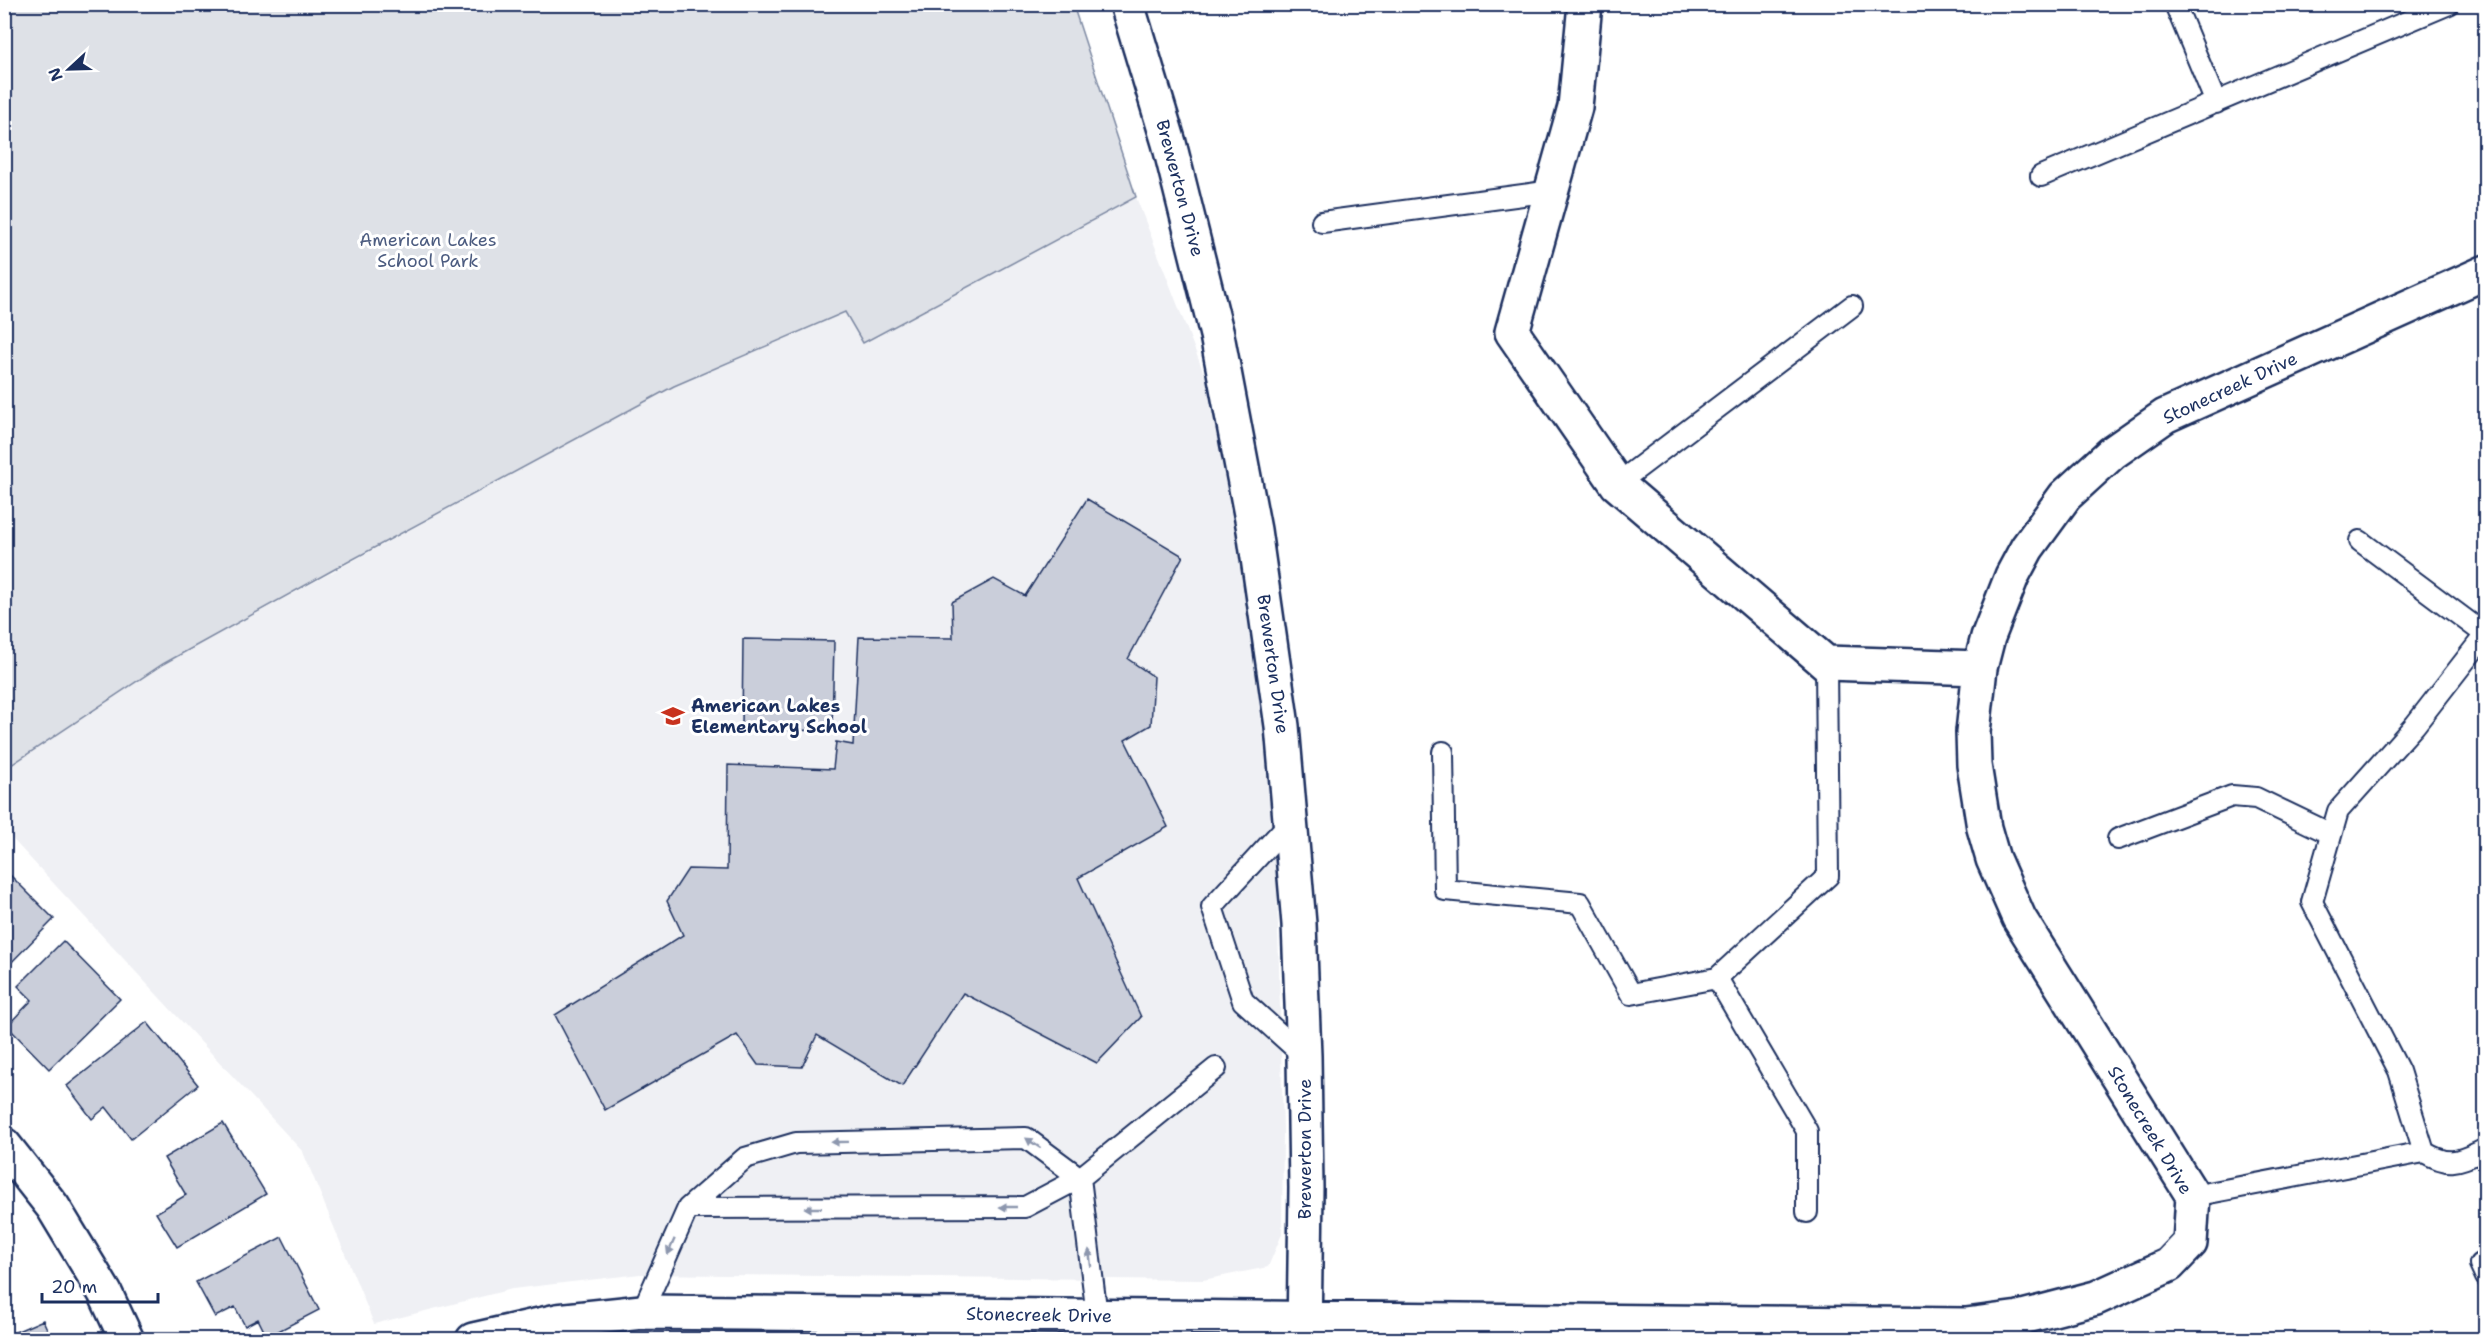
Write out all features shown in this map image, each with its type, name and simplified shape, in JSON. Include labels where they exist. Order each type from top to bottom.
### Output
[{"type":"street","name":"Brewerton Drive","points":[[1127,4],[1169,143],[1217,335],[1254,530],[1282,726],[1299,924],[1304,1056],[1306,1188],[1304,1329]]},
{"type":"street","points":[[1586,4],[1575,107],[1512,332],[1617,484],[1826,663],[1980,668]]},
{"type":"street","name":"Stonecreek Drive","points":[[473,1340],[557,1321],[642,1312],[850,1326],[1097,1316],[1304,1329],[1795,1332],[1966,1325],[2019,1318],[2096,1298],[2169,1265],[2190,1243],[2193,1196],[2019,918],[1993,859],[1984,828],[1974,765],[1973,732],[1980,668],[1988,637],[2012,576],[2027,548],[2065,496],[2112,453],[2165,416],[2486,272]]},
{"type":"street","points":[[4,1144],[53,1207],[105,1293],[127,1340]]},
{"type":"lane","points":[[2175,4],[2216,103]]},
{"type":"lane","points":[[2041,176],[2449,4]]},
{"type":"lane","points":[[1322,222],[1551,191]]},
{"type":"lane","points":[[1617,484],[1852,306]]},
{"type":"lane","points":[[2360,541],[2485,635],[2415,725],[2338,811],[2312,902],[2399,1071],[2424,1152],[2440,1162],[2455,1163],[2486,1149]]},
{"type":"lane","points":[[1443,752],[1445,890],[1580,903],[1631,994],[1717,978],[1828,876],[1826,663]]},
{"type":"lane","points":[[2118,839],[2232,796],[2245,795],[2256,798],[2331,834]]},
{"type":"lane","points":[[1290,822],[1212,907],[1244,1001],[1304,1056]]},
{"type":"lane","points":[[1717,978],[1807,1131],[1807,1212]]},
{"type":"lane","points":[[688,1208],[1025,1207],[1080,1178],[1216,1068]]},
{"type":"lane","points":[[642,1312],[688,1208],[745,1158],[796,1143],[1026,1138],[1080,1178],[1097,1316]]},
{"type":"lane","points":[[2193,1196],[2424,1152]]},
{"type":"shaded area","name":"American Lakes Elementary School","points":[[1136,197],[1208,384],[1254,635],[1277,886],[1283,1131],[1282,1234],[1268,1267],[1203,1280],[640,1274],[512,1289],[374,1324],[303,1152],[5,831],[4,769],[164,664],[674,386],[845,312],[863,343]]},
{"type":"green space","name":"American Lakes School Park","points":[[5,4],[1073,5],[1136,197],[863,343],[845,312],[674,386],[163,664],[5,769]]},
{"type":"building","points":[[1087,499],[1183,556],[1128,659],[1154,677],[1151,725],[1125,740],[1168,827],[1078,878],[1141,1017],[1097,1063],[963,993],[902,1086],[817,1035],[802,1067],[758,1065],[737,1035],[605,1110],[555,1015],[683,935],[667,901],[688,869],[727,870],[728,765],[833,769],[836,742],[853,745],[859,637],[953,638],[952,602],[994,579],[1025,596]]},
{"type":"building","points":[[743,639],[834,641],[832,731],[742,729]]},
{"type":"building","points":[[4,869],[54,919],[4,970]]},
{"type":"building","points":[[63,941],[120,999],[49,1069],[7,1026],[32,1000],[18,986]]},
{"type":"building","points":[[147,1022],[198,1085],[131,1139],[106,1107],[92,1119],[67,1086]]},
{"type":"building","points":[[223,1123],[266,1194],[177,1247],[156,1213],[186,1195],[164,1158]]},
{"type":"building","points":[[282,1237],[319,1310],[267,1337],[258,1319],[245,1326],[235,1307],[215,1317],[196,1282]]},
{"type":"building","points":[[43,1320],[52,1340],[4,1340],[4,1337]]},
{"type":"place","name":"American Lakes Elementary School","points":[[673,716]]}]
